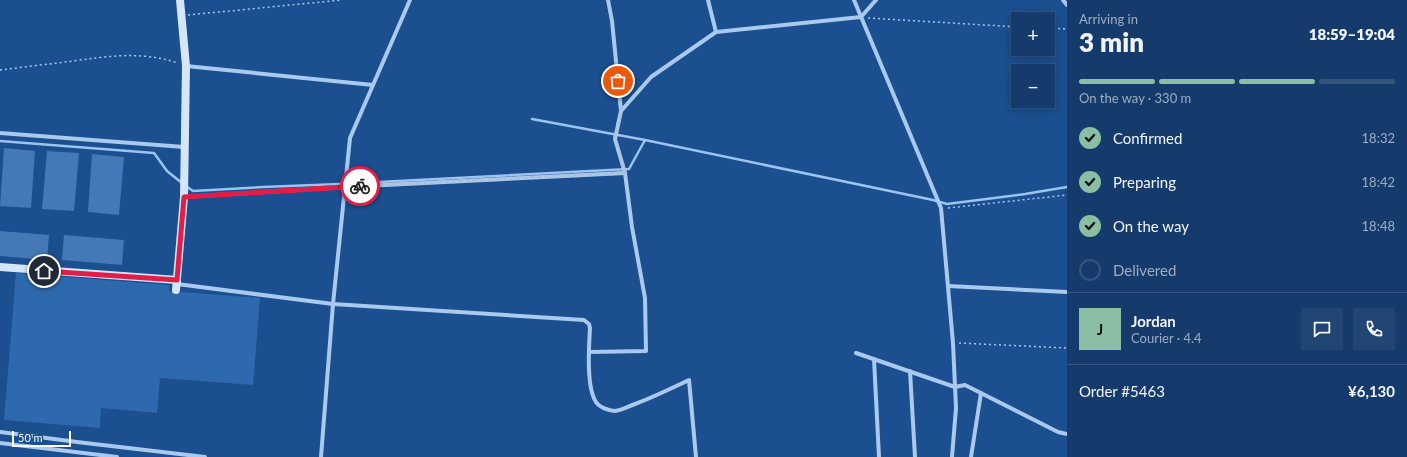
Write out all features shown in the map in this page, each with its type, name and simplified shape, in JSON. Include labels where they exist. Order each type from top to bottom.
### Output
[{"type":"street","points":[[177,284],[184,197],[186,66],[180,0]]},
{"type":"street","points":[[321,457],[333,304],[350,138],[410,0]]},
{"type":"street","points":[[589,352],[646,351],[645,298],[632,227],[625,173],[615,139],[621,110],[612,21],[608,0]]},
{"type":"street","points":[[708,0],[716,32]]},
{"type":"street","points":[[854,0],[941,208],[953,342],[956,408],[952,457]]},
{"type":"street","points":[[621,110],[651,77],[716,32],[861,17],[876,0]]},
{"type":"street","points":[[1063,0],[1067,5]]},
{"type":"street","points":[[186,66],[373,85]]},
{"type":"street","points":[[0,133],[184,146]]},
{"type":"street","points":[[184,197],[345,187],[625,173]]},
{"type":"street","points":[[0,267],[177,284],[333,304],[584,320],[589,324],[590,328],[589,352],[592,393],[596,402],[608,410],[615,411],[627,407],[689,380],[696,457]]},
{"type":"street","points":[[948,286],[1067,292]]},
{"type":"street","points":[[856,353],[955,387],[965,385],[1058,432],[1067,434]]},
{"type":"street","points":[[874,359],[879,457]]},
{"type":"street","points":[[910,372],[915,457]]},
{"type":"street","points":[[971,457],[981,393]]},
{"type":"street","points":[[0,432],[205,457]]},
{"type":"street","points":[[0,443],[118,457]]},
{"type":"path","points":[[181,16],[342,0]]},
{"type":"path","points":[[861,17],[1011,26]]},
{"type":"path","points":[[1055,28],[1067,29]]},
{"type":"path","points":[[0,70],[113,56],[144,55],[165,59],[186,66]]},
{"type":"path","points":[[941,208],[1067,195]]},
{"type":"path","points":[[953,342],[1067,348]]},
{"type":"shaded area","points":[[16,273],[169,285],[169,291],[260,298],[253,385],[160,378],[157,413],[101,408],[100,428],[4,420]]},
{"type":"building","points":[[4,148],[35,151],[31,208],[0,206]]},
{"type":"building","points":[[47,151],[79,153],[74,211],[42,209]]},
{"type":"building","points":[[92,154],[124,157],[119,215],[88,212]]},
{"type":"building","points":[[0,231],[49,235],[47,260],[0,256]]},
{"type":"building","points":[[64,235],[124,240],[122,265],[62,260]]},
{"type":"waterway","points":[[532,119],[645,140]]},
{"type":"waterway","points":[[186,186],[193,191],[629,169],[645,140],[947,204],[1067,187]]},
{"type":"waterway","points":[[0,141],[154,153],[167,171],[182,183]]},
{"type":"way so far","points":[[360,186],[625,173],[615,139],[621,110],[618,81]]},
{"type":"route","points":[[44,271],[177,280],[184,197],[360,186]]}]
